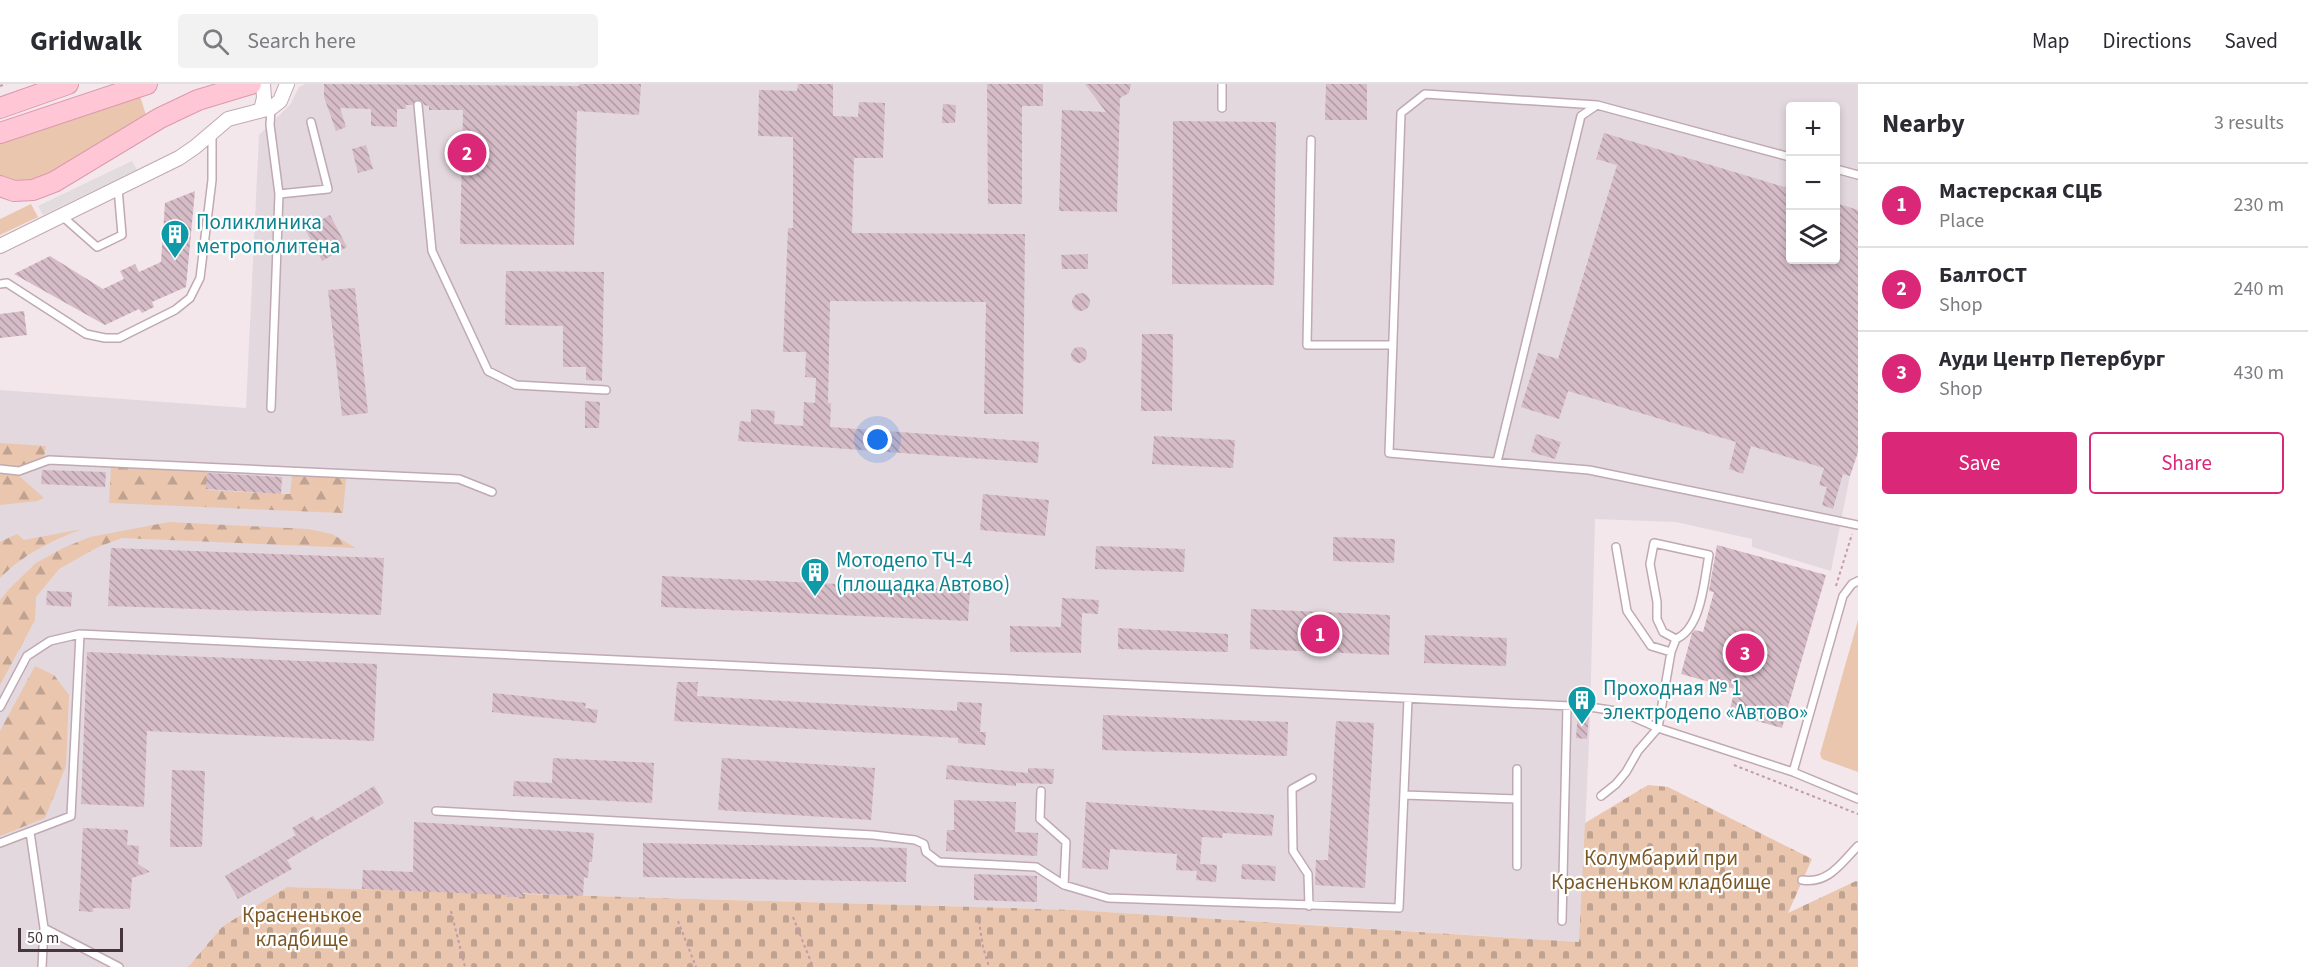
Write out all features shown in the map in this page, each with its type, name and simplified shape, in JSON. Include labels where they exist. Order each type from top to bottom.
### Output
[{"type":"main road","points":[[6,107],[68,84]]},
{"type":"main road","points":[[0,133],[147,84]]},
{"type":"main road","points":[[0,186],[14,190],[33,190],[54,182],[160,118],[198,100],[251,84]]},
{"type":"street","points":[[262,84],[266,109]]},
{"type":"street","points":[[0,246],[188,153],[228,119],[266,109],[279,101],[287,84]]},
{"type":"lane","points":[[1222,84],[1222,108]]},
{"type":"lane","points":[[1787,156],[1597,105],[1425,94],[1401,113],[1389,453],[1589,470],[1858,525]]},
{"type":"lane","points":[[418,105],[432,251],[488,371],[516,385],[606,390]]},
{"type":"lane","points":[[1497,462],[1581,116],[1597,105]]},
{"type":"lane","points":[[266,109],[279,194],[271,408]]},
{"type":"lane","points":[[279,194],[328,189],[311,122]]},
{"type":"lane","points":[[0,284],[7,283],[86,333],[105,338],[119,338],[175,310],[190,297],[200,278],[212,180],[212,132]]},
{"type":"lane","points":[[1311,140],[1307,345],[1393,345]]},
{"type":"lane","points":[[1840,170],[1858,175]]},
{"type":"lane","points":[[62,216],[97,248],[122,235],[118,188]]},
{"type":"lane","points":[[0,469],[19,471],[49,460],[459,479],[492,492]]},
{"type":"lane","points":[[1601,796],[1616,784],[1638,751],[1658,728],[1671,652],[1676,639],[1684,636],[1700,606],[1709,555],[1653,543],[1650,564],[1658,619],[1663,632],[1676,639]]},
{"type":"lane","points":[[1616,547],[1627,610],[1651,646],[1671,652]]},
{"type":"lane","points":[[1793,772],[1843,596],[1851,584],[1858,580]]},
{"type":"lane","points":[[0,707],[27,656],[50,641],[80,634],[1567,706],[1622,712],[1658,728],[1793,772],[1858,799]]},
{"type":"lane","points":[[0,843],[71,816],[80,634]]},
{"type":"lane","points":[[436,810],[884,836],[915,840],[924,844],[926,852],[939,862],[1036,867],[1064,885],[1108,898],[1399,908],[1408,699]]},
{"type":"lane","points":[[1562,921],[1567,706]]},
{"type":"lane","points":[[1517,769],[1517,866]]},
{"type":"lane","points":[[1309,906],[1308,874],[1293,851],[1292,789],[1312,778]]},
{"type":"lane","points":[[1041,791],[1040,819],[1066,842],[1064,885]]},
{"type":"lane","points":[[1404,795],[1517,799]]},
{"type":"lane","points":[[30,831],[44,928],[42,967]]},
{"type":"lane","points":[[1803,880],[1814,882],[1825,878],[1858,846]]},
{"type":"lane","points":[[44,928],[118,967]]},
{"type":"path","points":[[0,86],[6,84]]},
{"type":"path","points":[[451,911],[465,967]]},
{"type":"path","points":[[978,915],[989,967]]},
{"type":"path","points":[[793,917],[813,967]]},
{"type":"path","points":[[678,921],[696,967]]},
{"type":"shaded area","points":[[305,84],[1858,84],[1858,452],[1850,476],[1831,571],[1752,547],[1752,539],[1676,522],[1595,519],[1590,719],[1580,942],[1075,910],[287,887],[223,926],[188,967],[0,967],[0,390],[246,408],[259,135],[290,105],[299,87]]},
{"type":"shaded area","points":[[132,161],[137,170],[43,215],[38,206]]},
{"type":"green space","points":[[140,96],[147,118],[31,185],[0,180],[0,143]]},
{"type":"green space","points":[[31,204],[38,217],[0,235],[0,219]]},
{"type":"green space","points":[[0,443],[46,446],[44,457],[19,466],[0,465]]},
{"type":"green space","points":[[111,466],[205,470],[207,490],[281,494],[290,494],[292,476],[346,478],[343,513],[109,503]]},
{"type":"green space","points":[[0,473],[17,474],[44,498],[37,501],[0,505]]},
{"type":"green space","points":[[169,522],[308,529],[332,534],[356,548],[122,538],[98,547],[59,569],[36,597],[35,620],[0,685],[0,600],[10,588],[36,563],[63,548],[90,537]]},
{"type":"green space","points":[[82,529],[38,549],[0,578],[0,542],[17,534],[24,540]]},
{"type":"green space","points":[[1858,620],[1858,772],[1822,759],[1820,754]]},
{"type":"green space","points":[[35,666],[54,675],[69,695],[66,766],[45,818],[0,836],[0,731]]},
{"type":"green space","name":"Красненькое кладбище","points":[[1648,785],[1668,787],[1812,859],[1788,913],[1858,882],[1858,967],[188,967],[223,926],[287,887],[1075,910],[1579,942],[1585,823]]},
{"type":"building","points":[[324,84],[579,86],[579,84],[641,84],[639,115],[577,111],[574,245],[460,244],[463,110],[429,110],[429,106],[417,100],[412,105],[406,105],[406,109],[397,109],[397,127],[371,126],[371,109],[340,108],[346,127],[336,131],[324,97]]},
{"type":"building","points":[[798,84],[833,84],[833,116],[858,117],[859,102],[885,103],[883,158],[854,158],[852,233],[1025,234],[1023,414],[984,414],[986,302],[830,301],[828,403],[831,403],[830,427],[1039,442],[1038,463],[738,441],[740,421],[751,422],[751,409],[775,411],[774,424],[803,426],[804,402],[815,403],[816,378],[805,377],[806,352],[783,352],[788,228],[793,228],[793,137],[758,136],[759,90],[797,91]]},
{"type":"building","points":[[987,84],[1043,84],[1043,106],[1022,106],[1022,204],[988,204]]},
{"type":"building","points":[[1085,84],[1131,84],[1129,93],[1120,98],[1117,212],[1059,211],[1062,110],[1106,112]]},
{"type":"building","points":[[1326,84],[1367,84],[1367,120],[1325,120]]},
{"type":"building","points":[[943,104],[956,105],[955,123],[942,123]]},
{"type":"building","points":[[1173,121],[1276,122],[1274,285],[1172,284]]},
{"type":"building","points":[[1604,133],[1786,188],[1786,264],[1840,264],[1840,204],[1858,210],[1858,452],[1850,476],[1843,474],[1833,509],[1822,505],[1827,487],[1819,485],[1824,468],[1751,446],[1743,474],[1729,469],[1736,442],[1568,391],[1559,419],[1521,407],[1538,353],[1558,359],[1617,165],[1596,159]]},
{"type":"building","points":[[366,145],[373,169],[358,173],[352,149]]},
{"type":"building","name":"Поликлиника метрополитена","points":[[195,191],[186,287],[152,302],[154,307],[142,313],[139,309],[105,325],[14,274],[50,256],[103,289],[124,279],[120,271],[135,264],[139,272],[161,262],[165,203]]},
{"type":"building","points":[[330,215],[347,247],[322,261],[305,229]]},
{"type":"building","points":[[1088,254],[1088,269],[1062,269],[1061,255]]},
{"type":"building","points":[[506,271],[604,272],[602,381],[586,380],[586,367],[563,367],[563,326],[505,325]]},
{"type":"building","points":[[355,288],[368,413],[342,416],[328,290]]},
{"type":"building","points":[[1081,293],[1087,296],[1090,302],[1087,308],[1081,311],[1075,308],[1072,302],[1075,296]]},
{"type":"building","points":[[24,311],[27,335],[0,338],[0,314]]},
{"type":"building","points":[[1142,334],[1173,334],[1172,411],[1141,411]]},
{"type":"building","points":[[1076,347],[1082,347],[1087,355],[1085,361],[1076,363],[1071,358],[1071,352]]},
{"type":"building","points":[[585,401],[600,402],[599,428],[585,428]]},
{"type":"building","points":[[1536,434],[1561,442],[1555,459],[1531,452]]},
{"type":"building","points":[[1154,436],[1235,440],[1233,468],[1152,464]]},
{"type":"building","points":[[42,470],[106,472],[105,487],[41,484]]},
{"type":"building","points":[[207,473],[282,477],[281,494],[206,489]]},
{"type":"building","points":[[983,494],[1049,500],[1045,536],[980,530]]},
{"type":"building","points":[[1333,537],[1395,539],[1394,563],[1333,561]]},
{"type":"building","points":[[1717,545],[1826,575],[1782,728],[1729,713],[1735,689],[1681,674],[1692,633],[1695,630],[1703,632],[1714,592],[1709,591]]},
{"type":"building","points":[[1096,546],[1185,549],[1184,572],[1095,569]]},
{"type":"building","points":[[111,548],[384,558],[381,615],[108,606]]},
{"type":"building","name":"Мотодепо ТЧ-4 (площадка Автово)","points":[[662,576],[970,590],[968,621],[661,607]]},
{"type":"building","points":[[47,591],[72,592],[71,607],[46,605]]},
{"type":"building","points":[[1062,598],[1099,600],[1098,614],[1082,613],[1081,653],[1010,652],[1010,626],[1061,627]]},
{"type":"building","points":[[1251,609],[1390,615],[1389,655],[1250,649]]},
{"type":"building","points":[[1118,628],[1228,634],[1228,652],[1118,649]]},
{"type":"building","points":[[1425,635],[1507,638],[1506,666],[1424,663]]},
{"type":"building","points":[[87,652],[377,664],[374,741],[147,731],[144,807],[81,804]]},
{"type":"building","points":[[677,682],[698,682],[697,696],[957,711],[957,702],[982,703],[980,732],[986,732],[985,745],[958,743],[958,738],[674,721]]},
{"type":"building","points":[[493,693],[586,703],[585,708],[598,710],[596,723],[492,712]]},
{"type":"building","name":"Проходная № 1 электродепо «Автово»","points":[[1578,712],[1589,713],[1587,739],[1576,738]]},
{"type":"building","points":[[1103,715],[1288,722],[1287,756],[1102,750]]},
{"type":"building","points":[[1336,721],[1374,723],[1365,888],[1315,885],[1316,860],[1328,860]]},
{"type":"building","points":[[553,758],[654,763],[652,803],[513,796],[514,781],[552,783]]},
{"type":"building","points":[[722,758],[875,768],[871,820],[718,810]]},
{"type":"building","points":[[947,765],[1028,773],[1028,768],[1054,769],[1053,784],[1016,783],[1016,786],[946,779]]},
{"type":"building","points":[[172,770],[205,771],[202,847],[170,847]]},
{"type":"building","points":[[374,786],[384,803],[287,860],[292,869],[238,899],[225,876],[296,835],[292,828],[313,816],[316,821]]},
{"type":"building","points":[[954,800],[1016,802],[1015,832],[1038,833],[1037,856],[946,851],[947,830],[954,830]]},
{"type":"building","points":[[1086,802],[1274,815],[1272,836],[1223,833],[1222,838],[1202,837],[1200,864],[1217,865],[1216,882],[1196,880],[1197,871],[1176,870],[1177,854],[1110,849],[1108,870],[1082,868]]},
{"type":"building","points":[[414,822],[594,833],[592,862],[589,862],[588,878],[584,877],[583,896],[523,893],[523,897],[507,897],[507,895],[362,889],[363,870],[413,872]]},
{"type":"building","points":[[83,828],[128,830],[127,845],[139,846],[138,864],[150,872],[132,878],[130,909],[93,908],[93,912],[79,911]]},
{"type":"building","points":[[643,843],[907,848],[906,882],[643,877]]},
{"type":"building","points":[[1242,864],[1276,866],[1275,881],[1241,879]]},
{"type":"building","points":[[974,874],[1037,876],[1037,902],[974,900]]},
{"type":"place","name":"БалтОСТ","points":[[467,153]]},
{"type":"place","name":"Поликлиника метрополитена","points":[[175,260]]},
{"type":"place","name":"Мотодепо ТЧ-4 (площадка Автово)","points":[[815,598]]},
{"type":"place","name":"Мастерская СЦБ","points":[[1320,634]]},
{"type":"place","name":"Ауди Центр Петербург","points":[[1745,653]]},
{"type":"place","name":"Проходная № 1 электродепо «Автово»","points":[[1582,726]]},
{"type":"park label","name":"Колумбарий при Красненьком кладбище","points":[[1661,870]]}]
